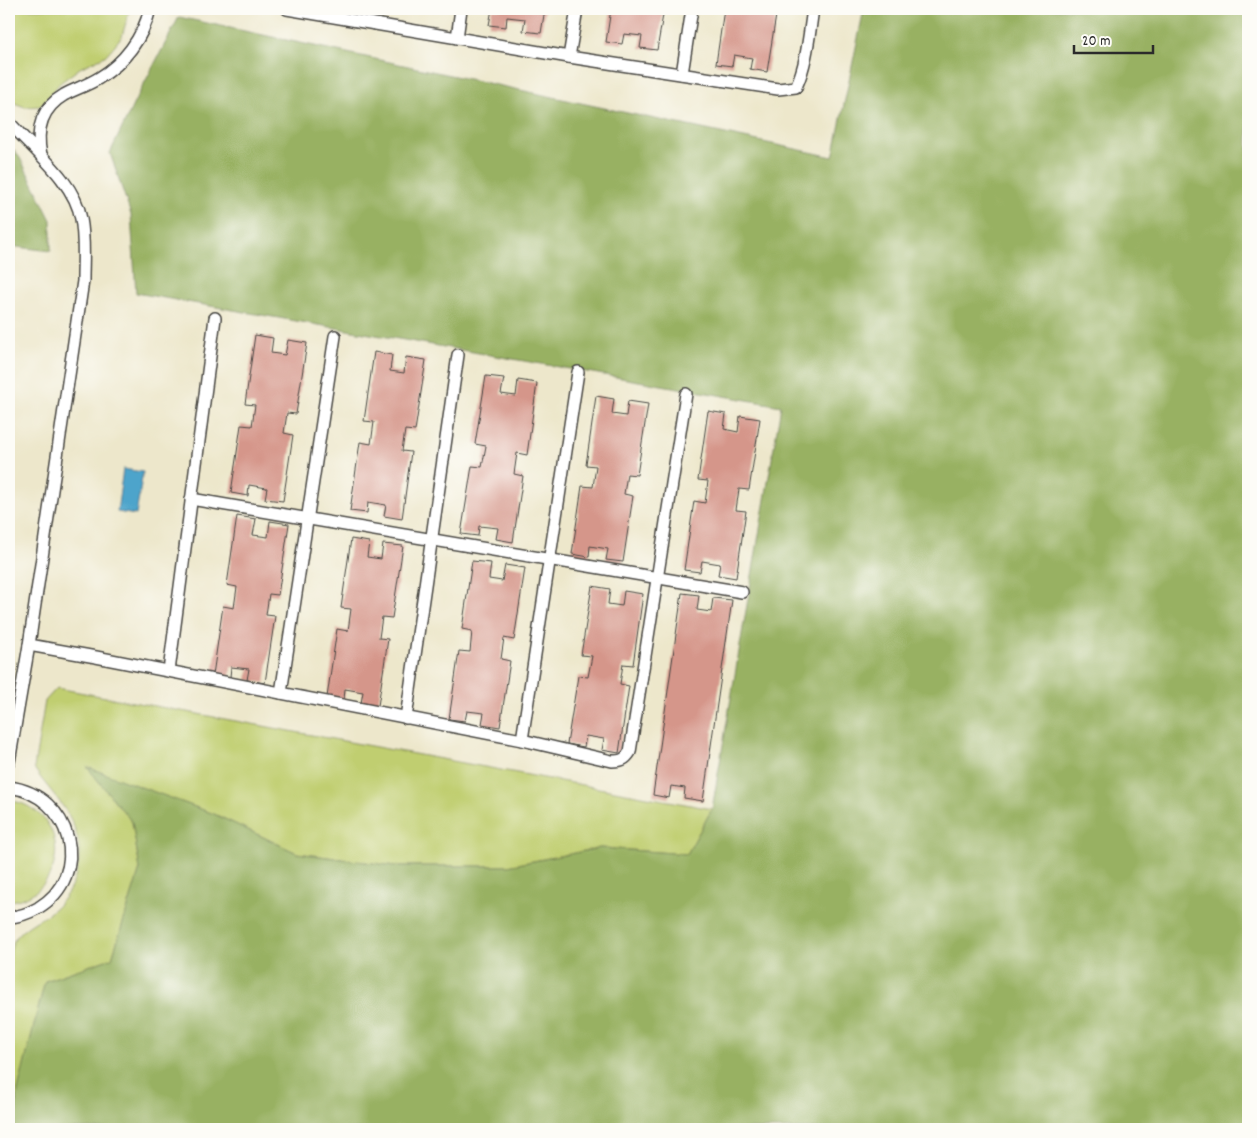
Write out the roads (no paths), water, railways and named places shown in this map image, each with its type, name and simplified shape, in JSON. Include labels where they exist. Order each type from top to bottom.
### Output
[{"type":"lane","points":[[41,155],[38,140],[44,115],[63,96],[100,78],[124,59],[148,20],[150,9]]},
{"type":"lane","points":[[287,9],[569,57],[778,89],[796,87],[804,66],[813,9]]},
{"type":"lane","points":[[457,38],[461,9]]},
{"type":"lane","points":[[569,57],[577,9]]},
{"type":"lane","points":[[682,74],[692,9]]},
{"type":"lane","points":[[9,122],[64,182],[76,202],[81,218],[83,241],[83,281],[29,645],[9,762]]},
{"type":"lane","points":[[169,671],[215,318]]},
{"type":"lane","points":[[282,693],[335,336]]},
{"type":"lane","points":[[406,718],[458,355]]},
{"type":"lane","points":[[522,740],[578,372]]},
{"type":"lane","points":[[29,645],[522,740],[612,761],[620,761],[626,758],[630,752],[686,394]]},
{"type":"lane","points":[[192,499],[742,592]]},
{"type":"lane","points":[[9,787],[22,789],[38,796],[52,808],[62,822],[68,839],[70,857],[66,875],[57,890],[45,904],[30,913],[9,917]]},
{"type":"water","points":[[123,469],[143,472],[136,515],[117,512]]}]
